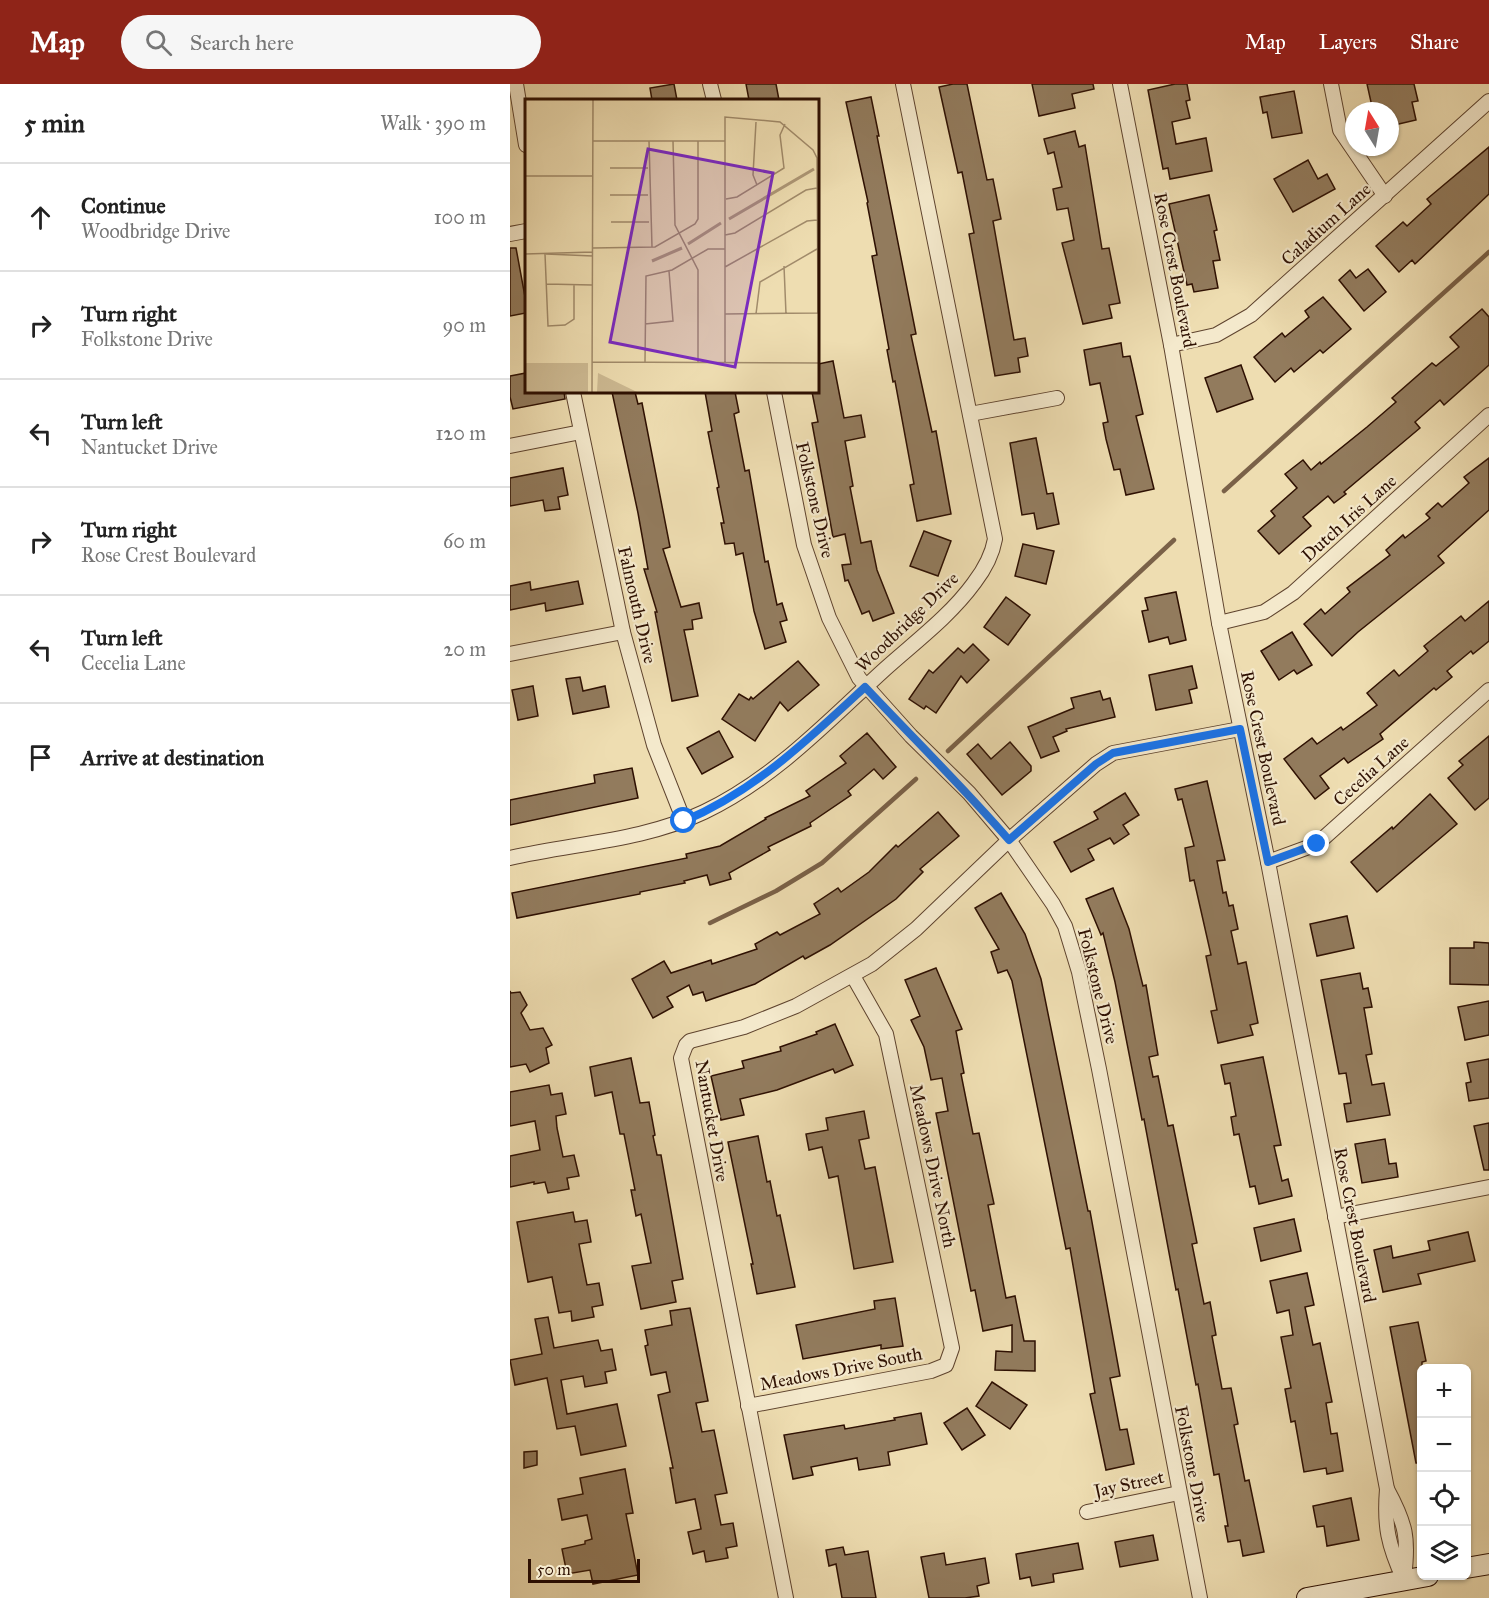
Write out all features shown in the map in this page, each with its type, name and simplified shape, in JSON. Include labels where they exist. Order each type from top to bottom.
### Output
[{"type":"street","points":[[516,84],[525,139]]},
{"type":"street","points":[[710,84],[714,99]]},
{"type":"street","name":"Woodbridge Drive","points":[[510,858],[624,839],[684,821],[706,812],[759,780],[805,743],[951,609],[973,584],[993,552],[995,539],[903,84]]},
{"type":"street","name":"Rose Crest Boulevard","points":[[1120,84],[1171,345],[1219,623],[1268,862],[1388,1488],[1402,1517],[1408,1550],[1404,1580]]},
{"type":"street","points":[[1332,84],[1340,130],[1385,196]]},
{"type":"street","name":"Caladium Lane","points":[[1171,345],[1216,335],[1251,315],[1489,101]]},
{"type":"street","points":[[510,234],[525,231]]},
{"type":"street","name":"Falmouth Drive","points":[[573,393],[623,632],[654,745],[684,821]]},
{"type":"street","name":"Folkstone Drive","points":[[774,393],[804,545],[829,618],[865,687],[969,793],[1009,840],[1061,919],[1078,972],[1102,1080],[1200,1598]]},
{"type":"street","points":[[970,414],[1057,398]]},
{"type":"street","name":"Dutch Iris Lane","points":[[1219,623],[1264,612],[1293,593],[1489,416]]},
{"type":"street","points":[[510,446],[581,432]]},
{"type":"street","points":[[510,654],[623,632]]},
{"type":"street","name":"Cecelia Lane","points":[[1268,862],[1317,844],[1489,690]]},
{"type":"street","name":"Nantucket Drive","points":[[786,1598],[681,1058],[686,1045],[690,1041],[744,1027],[796,1006],[872,964],[916,929],[1009,840],[1096,764],[1113,753],[1240,729]]},
{"type":"street","name":"Meadows Drive North","points":[[853,976],[886,1034],[896,1077],[952,1348],[946,1365],[941,1367]]},
{"type":"street","points":[[1335,1218],[1489,1187]]},
{"type":"street","name":"Meadows Drive South","points":[[748,1406],[941,1367]]},
{"type":"street","name":"Jay Street","points":[[1088,1512],[1179,1493]]},
{"type":"street","points":[[1471,1568],[1489,1564]]},
{"type":"street","points":[[1306,1598],[1417,1577]]},
{"type":"building","points":[[674,84],[677,99],[652,99],[650,88]]},
{"type":"building","points":[[746,84],[776,84],[779,99],[749,99]]},
{"type":"building","points":[[967,84],[987,180],[993,179],[1001,219],[993,221],[1014,340],[1025,338],[1028,356],[1018,358],[1020,372],[995,376],[969,234],[974,233],[962,172],[958,173],[939,87]]},
{"type":"building","points":[[1032,84],[1093,84],[1094,89],[1072,94],[1075,108],[1039,116]]},
{"type":"building","points":[[1175,84],[1187,84],[1190,100],[1186,101],[1190,118],[1172,122],[1176,144],[1206,138],[1212,171],[1170,179],[1168,168],[1163,169],[1148,90]]},
{"type":"building","points":[[1367,84],[1414,84],[1418,101],[1412,102],[1416,120],[1399,124],[1399,102],[1371,102]]},
{"type":"building","points":[[1294,91],[1302,133],[1272,138],[1267,112],[1263,113],[1260,97]]},
{"type":"building","points":[[871,97],[916,334],[911,335],[932,432],[936,431],[951,514],[917,521],[910,485],[914,484],[887,350],[889,349],[872,256],[877,255],[846,102]]},
{"type":"building","points":[[1075,131],[1079,147],[1085,145],[1102,249],[1109,248],[1120,303],[1109,305],[1112,318],[1083,324],[1062,243],[1074,240],[1068,208],[1057,210],[1053,189],[1062,187],[1054,152],[1048,154],[1044,139]]},
{"type":"building","points":[[1489,147],[1489,194],[1415,264],[1412,260],[1399,272],[1376,246],[1403,222],[1407,226],[1431,204],[1427,199]]},
{"type":"building","points":[[1308,160],[1318,179],[1327,174],[1335,189],[1293,212],[1274,179]]},
{"type":"building","points":[[1209,195],[1217,230],[1214,231],[1220,260],[1213,261],[1218,288],[1194,292],[1192,284],[1187,285],[1169,204]]},
{"type":"building","points":[[510,248],[516,248],[525,297],[525,313],[510,316]]},
{"type":"building","points":[[1368,269],[1386,292],[1364,311],[1339,280],[1350,270],[1356,278]]},
{"type":"building","points":[[1323,297],[1351,329],[1323,353],[1320,350],[1294,372],[1291,368],[1275,382],[1254,357],[1282,333],[1285,337],[1309,317],[1305,311]]},
{"type":"building","points":[[1482,309],[1489,317],[1489,365],[1444,405],[1440,400],[1415,422],[1420,428],[1344,492],[1346,494],[1334,503],[1328,496],[1303,517],[1311,526],[1279,554],[1258,531],[1275,516],[1271,511],[1297,488],[1285,474],[1303,460],[1311,470],[1367,427],[1396,402],[1392,398],[1432,363],[1436,366],[1459,347],[1450,337]]},
{"type":"building","points":[[1121,343],[1123,357],[1130,356],[1143,414],[1136,416],[1154,489],[1126,495],[1120,469],[1114,470],[1106,439],[1103,423],[1108,422],[1100,383],[1090,385],[1084,350]]},
{"type":"building","points":[[833,361],[844,418],[861,415],[865,437],[845,441],[853,486],[850,487],[861,543],[871,541],[877,570],[894,613],[873,621],[869,611],[862,614],[848,580],[845,581],[842,565],[851,564],[845,534],[833,537],[812,423],[818,422],[812,393],[819,393],[819,364]]},
{"type":"building","points":[[1241,365],[1253,399],[1217,412],[1205,378]]},
{"type":"building","points":[[525,373],[525,393],[564,393],[565,399],[513,409],[510,397],[510,376]]},
{"type":"building","points":[[612,393],[635,393],[638,404],[642,403],[670,547],[663,549],[681,607],[699,603],[702,618],[692,620],[693,629],[684,630],[698,696],[672,701],[655,612],[657,612],[644,569],[648,569]]},
{"type":"building","points":[[705,393],[735,393],[739,412],[734,414],[745,471],[749,470],[765,562],[768,561],[777,605],[782,603],[787,620],[780,622],[786,642],[765,649],[754,611],[743,553],[736,555],[734,543],[725,544],[721,523],[724,523],[717,488],[719,487],[708,432],[712,431]]},
{"type":"building","points":[[1036,438],[1047,494],[1053,493],[1059,524],[1037,529],[1034,513],[1022,515],[1010,443]]},
{"type":"building","points":[[1489,458],[1489,510],[1438,556],[1444,563],[1358,632],[1332,656],[1304,624],[1321,609],[1325,614],[1350,592],[1347,588],[1390,555],[1386,550],[1403,535],[1405,538],[1430,518],[1426,514],[1438,503],[1442,507],[1469,483],[1464,477]]},
{"type":"building","points":[[563,468],[568,495],[558,497],[560,509],[545,511],[543,500],[510,506],[510,478]]},
{"type":"building","points":[[924,531],[951,541],[938,576],[910,566]]},
{"type":"building","points":[[1023,544],[1054,551],[1046,584],[1015,576]]},
{"type":"building","points":[[578,581],[583,604],[546,611],[545,603],[510,610],[510,586],[530,582],[531,590]]},
{"type":"building","points":[[1176,592],[1186,640],[1170,644],[1168,637],[1149,642],[1142,611],[1148,610],[1145,598]]},
{"type":"building","points":[[1006,597],[1030,615],[1008,645],[984,627]]},
{"type":"building","points":[[1489,601],[1489,641],[1473,654],[1471,651],[1447,671],[1452,677],[1436,690],[1434,688],[1380,734],[1383,739],[1348,763],[1344,758],[1320,776],[1329,788],[1315,799],[1284,759],[1312,738],[1317,744],[1341,727],[1343,730],[1377,705],[1367,693],[1394,670],[1399,676],[1428,651],[1424,646],[1461,616],[1465,621]]},
{"type":"building","points":[[1292,632],[1312,665],[1297,674],[1294,670],[1279,680],[1261,651]]},
{"type":"building","points":[[973,644],[989,660],[967,683],[961,676],[936,713],[926,706],[924,709],[909,699],[929,670],[933,673],[958,648],[964,653]]},
{"type":"building","points":[[798,661],[819,685],[788,711],[780,702],[755,741],[722,719],[739,694],[749,700],[751,697],[753,699]]},
{"type":"building","points":[[1192,666],[1197,688],[1189,690],[1192,703],[1156,710],[1149,675]]},
{"type":"building","points":[[580,677],[583,691],[605,686],[609,707],[573,714],[566,679]]},
{"type":"building","points":[[533,686],[538,716],[518,720],[512,690]]},
{"type":"building","points":[[1100,691],[1103,700],[1110,698],[1115,717],[1066,729],[1067,731],[1053,737],[1059,751],[1041,758],[1028,727],[1074,708],[1071,698]]},
{"type":"building","points":[[719,731],[733,757],[702,774],[687,748]]},
{"type":"building","points":[[867,733],[896,767],[883,779],[874,769],[848,791],[851,795],[810,823],[811,826],[768,847],[770,850],[729,873],[731,879],[710,885],[707,875],[684,881],[685,883],[640,892],[640,894],[517,918],[512,893],[687,858],[686,854],[720,846],[765,818],[810,796],[806,791],[846,763],[840,756]]},
{"type":"building","points":[[1489,736],[1489,798],[1475,810],[1448,778],[1463,765],[1459,761]]},
{"type":"building","points":[[1010,742],[1031,766],[1031,771],[1002,795],[967,754],[978,744],[991,759]]},
{"type":"building","points":[[632,768],[638,798],[510,825],[510,800],[595,783],[594,775]]},
{"type":"building","points":[[1207,781],[1225,860],[1217,861],[1223,893],[1226,892],[1229,906],[1233,905],[1238,929],[1231,931],[1238,964],[1246,962],[1258,1023],[1250,1025],[1253,1035],[1218,1043],[1211,1011],[1217,1010],[1206,956],[1211,955],[1194,880],[1190,881],[1185,848],[1194,846],[1182,799],[1178,800],[1175,789]]},
{"type":"building","points":[[1125,793],[1139,815],[1123,825],[1129,834],[1114,844],[1110,838],[1088,849],[1094,860],[1071,872],[1054,842],[1098,819],[1094,812]]},
{"type":"building","points":[[1430,794],[1457,824],[1377,892],[1351,862],[1392,827],[1393,829]]},
{"type":"building","points":[[938,812],[959,836],[920,869],[923,872],[896,899],[830,945],[805,959],[803,956],[755,984],[706,1001],[703,992],[693,995],[689,985],[667,997],[673,1007],[653,1018],[632,979],[664,961],[671,973],[711,960],[712,964],[757,949],[755,944],[777,932],[780,935],[820,914],[814,904],[838,888],[841,892],[869,872],[896,845],[898,847]]},
{"type":"building","points":[[1113,888],[1129,929],[1143,986],[1146,985],[1158,1055],[1149,1057],[1153,1077],[1158,1076],[1168,1126],[1173,1125],[1197,1243],[1192,1244],[1204,1304],[1210,1302],[1216,1335],[1212,1336],[1222,1389],[1231,1388],[1238,1424],[1234,1425],[1245,1481],[1249,1480],[1264,1552],[1243,1556],[1240,1540],[1228,1542],[1225,1526],[1228,1526],[1219,1474],[1214,1475],[1198,1384],[1196,1385],[1178,1289],[1176,1290],[1144,1119],[1142,1120],[1115,982],[1103,933],[1101,935],[1086,899]]},
{"type":"building","points":[[1001,893],[1025,934],[1041,979],[1088,1211],[1090,1211],[1120,1376],[1110,1378],[1120,1430],[1127,1429],[1134,1464],[1106,1470],[1090,1394],[1095,1393],[1070,1248],[1066,1249],[1012,981],[1007,970],[998,973],[991,952],[999,949],[975,908]]},
{"type":"building","points":[[1347,916],[1354,948],[1317,956],[1310,924]]},
{"type":"building","points":[[1474,942],[1489,943],[1489,985],[1450,984],[1450,948],[1474,948]]},
{"type":"building","points":[[936,968],[962,1029],[956,1031],[964,1073],[961,1074],[973,1134],[979,1133],[994,1204],[988,1205],[1006,1298],[1015,1296],[1024,1341],[1035,1341],[1035,1371],[995,1370],[996,1351],[1012,1352],[1012,1325],[983,1331],[975,1290],[971,1291],[936,1113],[948,1111],[942,1078],[931,1080],[924,1047],[911,1020],[920,1016],[905,980]]},
{"type":"building","points":[[1360,973],[1363,989],[1368,988],[1372,1007],[1364,1008],[1372,1054],[1366,1055],[1372,1085],[1384,1083],[1390,1115],[1347,1122],[1344,1104],[1351,1103],[1346,1073],[1339,1074],[1321,980]]},
{"type":"building","points":[[510,991],[511,993],[520,992],[527,1005],[521,1013],[530,1030],[543,1028],[552,1045],[546,1048],[549,1063],[530,1072],[526,1064],[510,1067]]},
{"type":"building","points":[[1489,1001],[1489,1035],[1465,1040],[1458,1007]]},
{"type":"building","points":[[835,1024],[853,1065],[835,1073],[833,1069],[777,1090],[740,1099],[744,1115],[721,1120],[711,1076],[744,1068],[742,1061],[781,1051],[780,1047],[817,1034],[816,1032]]},
{"type":"building","points":[[1263,1057],[1281,1145],[1274,1146],[1282,1181],[1288,1179],[1292,1196],[1259,1204],[1255,1186],[1250,1187],[1239,1134],[1234,1135],[1231,1117],[1236,1116],[1230,1083],[1225,1084],[1221,1065]]},
{"type":"building","points":[[631,1058],[640,1103],[649,1102],[655,1135],[653,1136],[657,1155],[661,1155],[683,1279],[672,1281],[676,1302],[641,1309],[632,1266],[651,1263],[641,1214],[636,1216],[631,1190],[635,1190],[624,1134],[620,1134],[612,1092],[595,1096],[590,1067]]},
{"type":"building","points":[[1489,1059],[1489,1098],[1469,1101],[1466,1083],[1471,1082],[1467,1063]]},
{"type":"building","points":[[549,1085],[551,1095],[562,1093],[566,1114],[556,1116],[557,1128],[563,1157],[574,1155],[579,1176],[567,1178],[569,1189],[548,1193],[545,1182],[510,1187],[510,1156],[540,1150],[535,1121],[510,1126],[510,1092]]},
{"type":"building","points":[[864,1111],[869,1138],[859,1140],[865,1169],[875,1167],[893,1262],[854,1269],[838,1176],[829,1178],[822,1147],[809,1150],[806,1134],[828,1130],[826,1118]]},
{"type":"building","points":[[1489,1123],[1489,1170],[1484,1170],[1474,1126]]},
{"type":"building","points":[[758,1136],[767,1182],[770,1181],[777,1216],[780,1215],[795,1287],[757,1294],[728,1142]]},
{"type":"building","points":[[1385,1139],[1389,1164],[1396,1163],[1398,1177],[1362,1183],[1355,1144]]},
{"type":"building","points":[[573,1212],[575,1222],[587,1220],[591,1242],[579,1244],[581,1255],[587,1285],[599,1283],[603,1305],[592,1307],[594,1317],[572,1321],[571,1311],[559,1313],[552,1277],[528,1282],[517,1222]]},
{"type":"building","points":[[1294,1219],[1301,1251],[1261,1261],[1254,1228]]},
{"type":"building","points":[[1468,1232],[1475,1261],[1418,1274],[1421,1284],[1383,1292],[1374,1250],[1391,1246],[1393,1258],[1430,1250],[1428,1241]]},
{"type":"building","points":[[1307,1273],[1314,1305],[1305,1307],[1313,1345],[1320,1343],[1332,1402],[1326,1403],[1331,1434],[1337,1433],[1343,1471],[1327,1474],[1326,1468],[1304,1472],[1295,1421],[1291,1422],[1285,1389],[1291,1388],[1281,1337],[1293,1335],[1289,1310],[1277,1313],[1270,1281]]},
{"type":"building","points":[[895,1298],[903,1346],[881,1349],[881,1345],[803,1359],[796,1325],[875,1309],[874,1301]]},
{"type":"building","points":[[690,1308],[708,1401],[696,1403],[702,1432],[714,1430],[727,1493],[715,1495],[721,1525],[733,1523],[737,1546],[726,1548],[728,1558],[706,1562],[704,1551],[693,1554],[688,1532],[701,1529],[695,1499],[676,1503],[670,1468],[673,1468],[658,1395],[670,1392],[666,1372],[651,1375],[645,1346],[648,1345],[645,1330],[672,1325],[670,1311]]},
{"type":"building","points":[[548,1317],[554,1348],[598,1340],[601,1351],[612,1349],[616,1370],[605,1372],[607,1383],[585,1387],[583,1376],[561,1380],[567,1414],[617,1404],[626,1446],[581,1455],[575,1426],[557,1429],[547,1378],[515,1385],[510,1360],[542,1354],[535,1319]]},
{"type":"building","points":[[1418,1322],[1426,1361],[1417,1364],[1417,1463],[1416,1463],[1390,1327]]},
{"type":"building","points":[[992,1382],[1027,1405],[1010,1429],[976,1406]]},
{"type":"building","points":[[967,1408],[985,1435],[962,1450],[944,1423]]},
{"type":"building","points":[[921,1413],[927,1444],[888,1452],[890,1465],[859,1470],[857,1458],[811,1467],[813,1475],[793,1479],[784,1435],[844,1425],[845,1429]]},
{"type":"building","points":[[537,1451],[537,1465],[524,1468],[524,1452]]},
{"type":"building","points":[[625,1469],[633,1513],[626,1514],[638,1575],[593,1584],[590,1570],[567,1574],[562,1549],[585,1544],[585,1541],[592,1539],[587,1515],[562,1520],[558,1499],[583,1494],[580,1478]]},
{"type":"building","points":[[1351,1498],[1359,1540],[1327,1546],[1324,1526],[1317,1527],[1313,1506]]},
{"type":"building","points":[[1153,1535],[1158,1560],[1120,1567],[1115,1542]]},
{"type":"building","points":[[1078,1543],[1083,1569],[1053,1574],[1054,1582],[1032,1586],[1030,1577],[1020,1579],[1016,1554]]},
{"type":"building","points":[[843,1547],[845,1555],[868,1551],[876,1598],[842,1598],[836,1564],[829,1566],[826,1550]]},
{"type":"building","points":[[944,1553],[946,1565],[985,1558],[989,1583],[977,1586],[979,1596],[929,1598],[921,1557]]},
{"type":"waterway","points":[[1224,491],[1489,252]]},
{"type":"waterway","points":[[948,751],[1174,540]]},
{"type":"waterway","points":[[710,923],[776,891],[822,863],[916,779]]},
{"type":"route","points":[[684,821],[706,812],[759,780],[805,743],[865,687],[969,793],[1009,840],[1096,764],[1113,753],[1240,729],[1268,862],[1317,844]]}]
